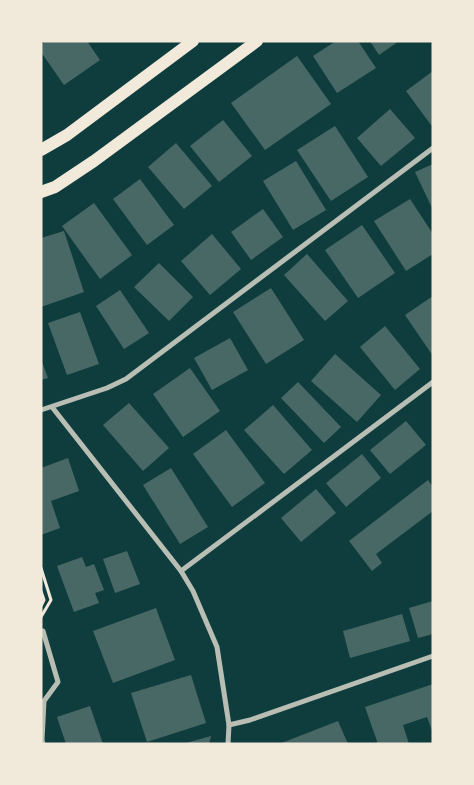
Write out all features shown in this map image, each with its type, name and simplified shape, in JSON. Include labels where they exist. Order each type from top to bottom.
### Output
[{"type":"main road","points":[[41,150],[67,135],[193,41]]},
{"type":"main road","points":[[41,192],[55,187],[94,161],[257,41]]},
{"type":"street","points":[[41,410],[107,388],[132,375],[433,148]]},
{"type":"street","points":[[181,571],[433,382]]},
{"type":"street","points":[[52,407],[181,571],[193,591],[216,647],[229,725],[228,744]]},
{"type":"street","points":[[43,630],[58,682],[44,701],[43,744]]},
{"type":"street","points":[[229,725],[250,720],[433,656]]},
{"type":"path","points":[[41,568],[51,600],[41,617]]},
{"type":"path","points":[[41,591],[44,600],[41,606]]},
{"type":"building","points":[[46,41],[87,41],[100,60],[64,85],[41,52],[41,45]]},
{"type":"building","points":[[336,41],[358,41],[376,68],[337,93],[313,56]]},
{"type":"building","points":[[370,41],[399,41],[379,55]]},
{"type":"building","points":[[297,56],[331,104],[265,150],[231,103]]},
{"type":"building","points":[[433,71],[433,124],[431,125],[406,91]]},
{"type":"building","points":[[390,109],[415,138],[381,166],[357,138]]},
{"type":"building","points":[[223,120],[252,156],[219,182],[190,146]]},
{"type":"building","points":[[335,126],[368,177],[331,201],[297,150]]},
{"type":"building","points":[[176,143],[212,186],[184,209],[148,167]]},
{"type":"building","points":[[296,161],[326,210],[293,230],[263,181]]},
{"type":"building","points":[[433,164],[433,210],[415,172]]},
{"type":"building","points":[[140,179],[174,225],[147,245],[113,199]]},
{"type":"building","points":[[410,199],[433,234],[433,254],[406,271],[374,221]]},
{"type":"building","points":[[94,203],[132,255],[100,279],[62,226]]},
{"type":"building","points":[[263,209],[283,237],[251,260],[231,232]]},
{"type":"building","points":[[362,225],[395,273],[358,298],[325,250]]},
{"type":"building","points":[[64,231],[84,292],[41,307],[41,238]]},
{"type":"building","points":[[212,234],[241,269],[210,295],[181,261]]},
{"type":"building","points":[[307,254],[348,301],[325,321],[284,275]]},
{"type":"building","points":[[159,263],[193,297],[169,321],[134,287]]},
{"type":"building","points":[[271,288],[304,340],[266,364],[233,312]]},
{"type":"building","points":[[120,290],[149,333],[124,349],[96,306]]},
{"type":"building","points":[[433,296],[433,356],[405,315]]},
{"type":"building","points":[[80,312],[99,364],[67,375],[48,323]]},
{"type":"building","points":[[385,326],[420,369],[395,390],[360,347]]},
{"type":"building","points":[[230,338],[248,370],[212,390],[194,358]]},
{"type":"building","points":[[335,354],[381,395],[357,422],[311,381]]},
{"type":"building","points":[[41,359],[48,378],[41,380]]},
{"type":"building","points":[[190,368],[220,411],[183,437],[153,394]]},
{"type":"building","points":[[298,382],[341,427],[324,443],[281,398]]},
{"type":"building","points":[[129,403],[169,448],[143,471],[103,425]]},
{"type":"building","points":[[273,405],[312,450],[284,474],[244,430]]},
{"type":"building","points":[[406,421],[426,445],[390,474],[370,450]]},
{"type":"building","points":[[226,430],[265,483],[232,507],[193,454]]},
{"type":"building","points":[[362,454],[381,478],[346,507],[326,483]]},
{"type":"building","points":[[68,458],[79,491],[51,501],[60,528],[41,535],[41,468]]},
{"type":"building","points":[[171,468],[208,527],[180,544],[143,485]]},
{"type":"building","points":[[428,480],[433,487],[433,511],[376,554],[382,563],[372,571],[349,541]]},
{"type":"building","points":[[316,489],[336,513],[301,542],[281,518]]},
{"type":"building","points":[[127,551],[140,584],[115,593],[103,559]]},
{"type":"building","points":[[82,557],[86,567],[94,564],[104,590],[95,593],[99,603],[74,612],[57,566]]},
{"type":"building","points":[[433,601],[433,634],[418,638],[409,608]]},
{"type":"building","points":[[156,608],[175,660],[113,683],[93,631]]},
{"type":"building","points":[[402,614],[410,641],[350,658],[343,631]]},
{"type":"building","points":[[191,675],[206,723],[147,742],[131,693]]},
{"type":"building","points":[[433,684],[433,733],[427,717],[403,725],[409,744],[378,744],[365,707]]},
{"type":"building","points":[[90,706],[103,744],[66,744],[57,717]]},
{"type":"building","points":[[338,721],[348,744],[279,744]]},
{"type":"building","points":[[211,736],[209,744],[186,744],[186,743]]}]
